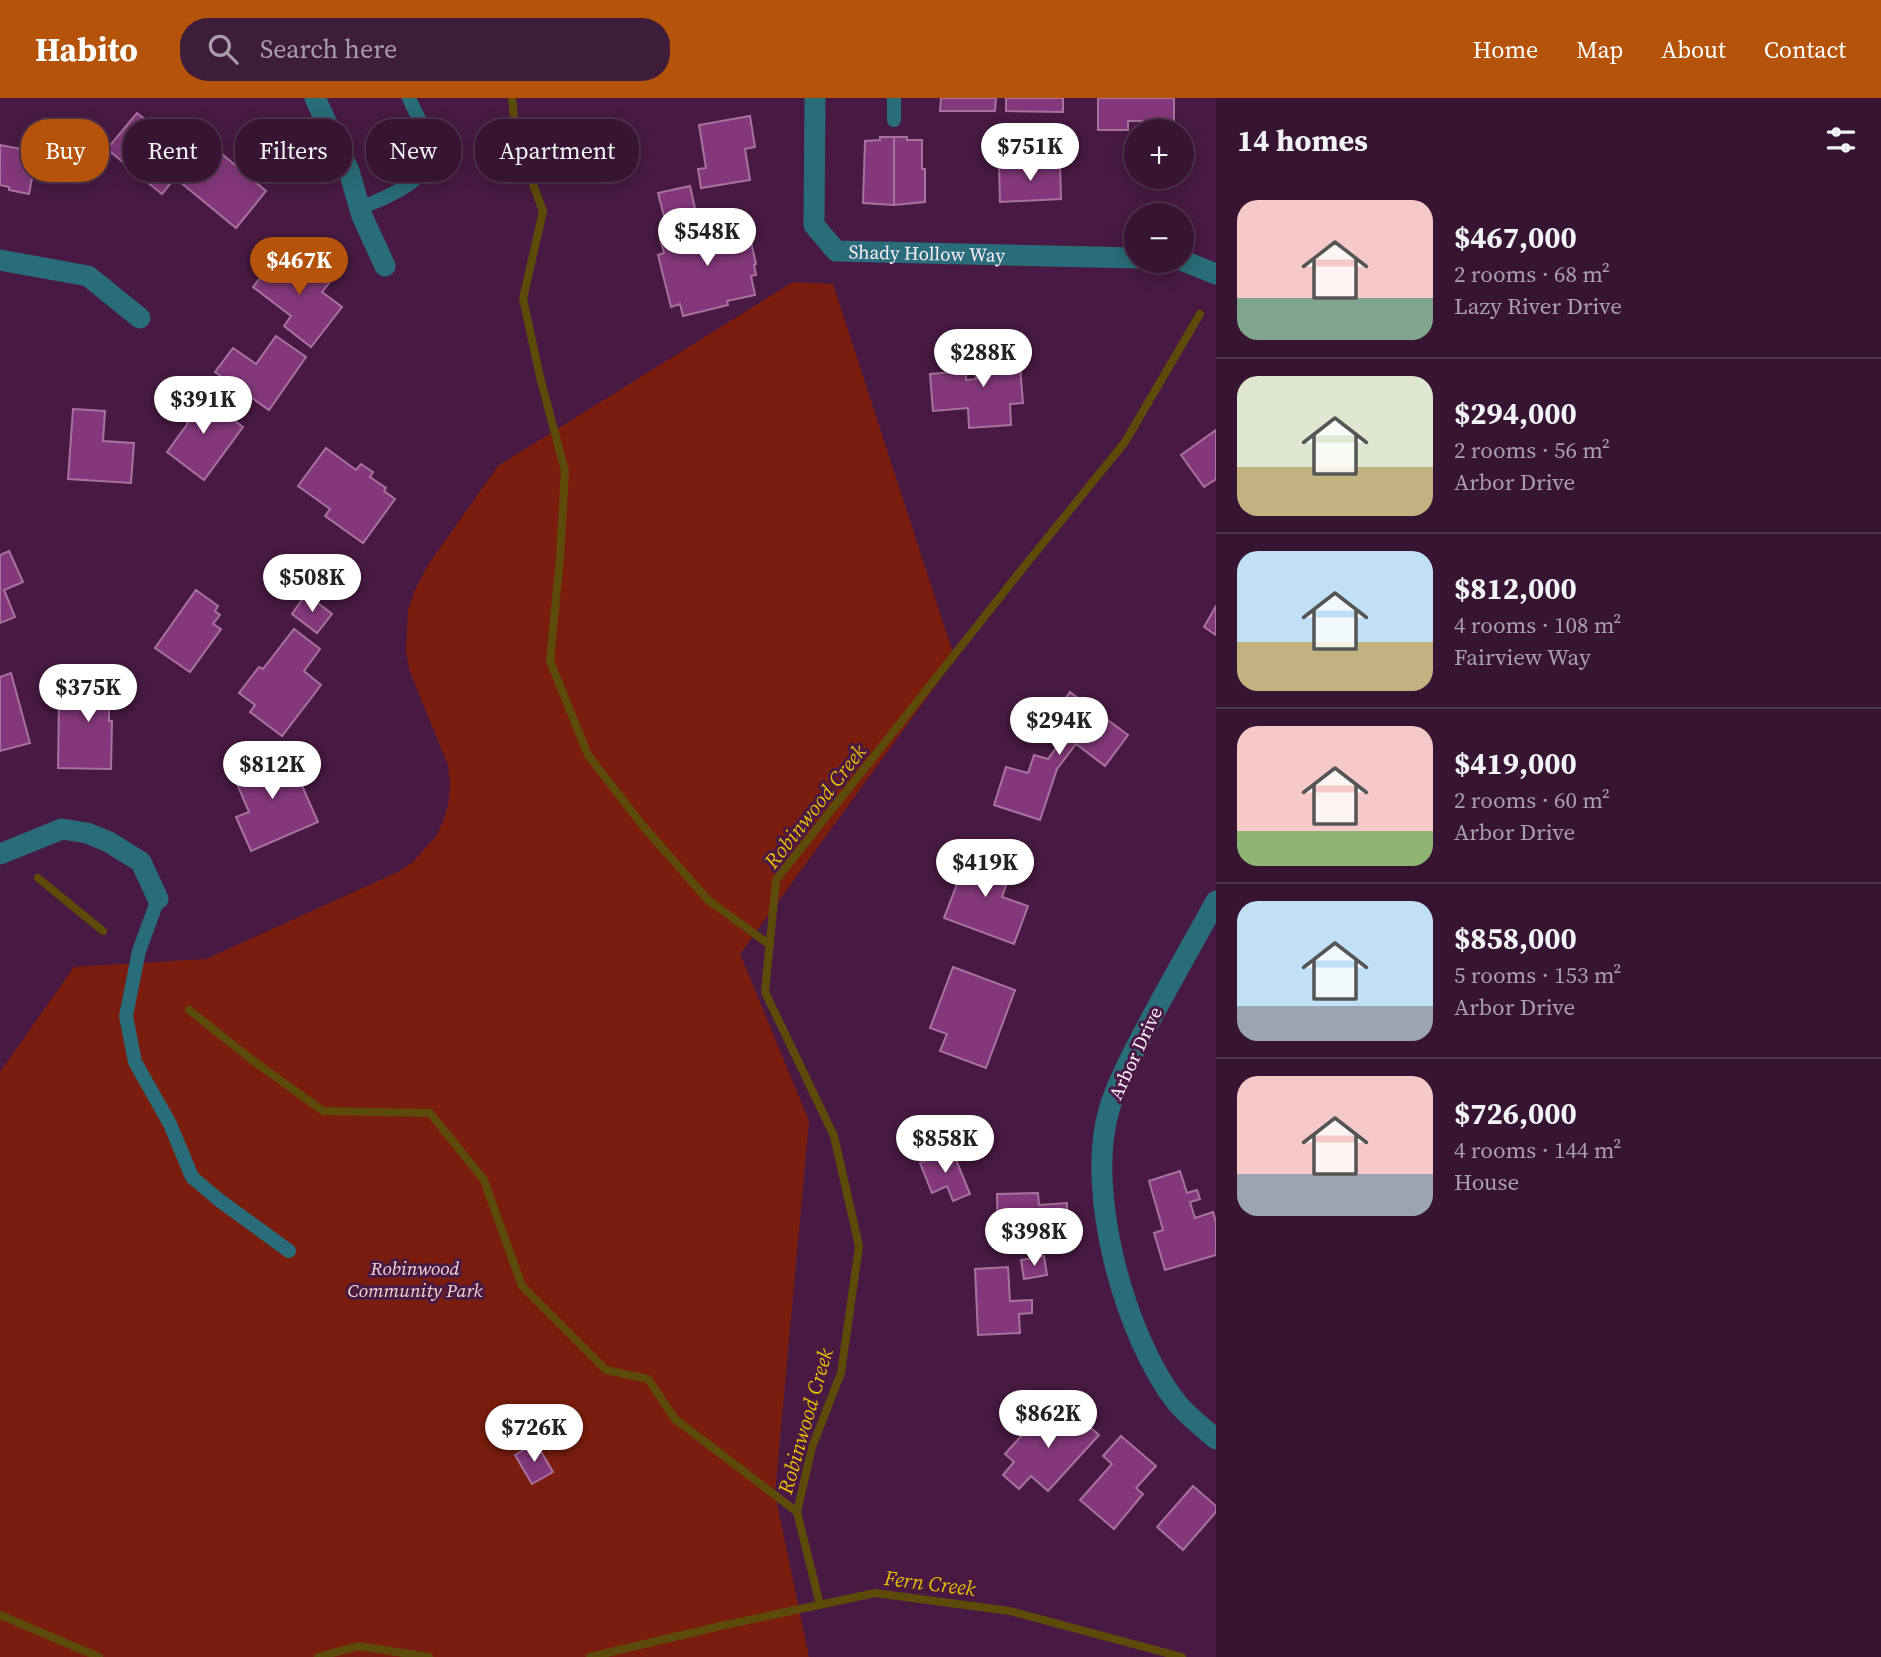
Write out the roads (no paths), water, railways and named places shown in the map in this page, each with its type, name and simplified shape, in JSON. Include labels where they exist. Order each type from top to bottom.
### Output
[{"type":"street","points":[[316,98],[349,171],[362,216],[385,266]]},
{"type":"street","name":"Shady Hollow Way","points":[[815,98],[814,225],[836,251],[1124,258]]},
{"type":"street","points":[[0,260],[88,276],[140,318]]},
{"type":"street","points":[[1194,265],[1216,274]]},
{"type":"street","points":[[0,854],[62,829],[88,833],[109,842],[141,862],[158,899]]},
{"type":"street","name":"Arbor Drive","points":[[1216,901],[1129,1060],[1109,1110],[1102,1153],[1103,1192],[1114,1265],[1123,1297],[1158,1373],[1178,1404],[1216,1439]]},
{"type":"lane","points":[[361,208],[411,185],[426,164],[429,145],[409,98]]},
{"type":"lane","points":[[894,98],[894,120]]},
{"type":"lane","points":[[158,899],[139,951],[126,1016],[135,1062],[170,1124],[192,1177],[289,1251]]},
{"type":"waterway","points":[[512,98],[516,138],[543,211],[523,299],[565,471],[550,661],[588,755],[643,826],[708,900],[770,945]]},
{"type":"waterway","name":"Robinwood Creek","points":[[820,1605],[797,1512],[812,1447],[841,1373],[859,1246],[834,1136],[765,992],[776,880],[1125,442],[1200,314]]},
{"type":"waterway","points":[[38,878],[103,931]]},
{"type":"waterway","points":[[189,1010],[323,1111],[430,1113],[484,1180],[522,1286],[606,1370],[648,1379],[675,1419],[797,1512]]},
{"type":"waterway","name":"Fern Creek","points":[[590,1657],[875,1593],[1010,1611],[1182,1657]]},
{"type":"waterway","name":"Fern Creek","points":[[0,1615],[99,1657]]},
{"type":"waterway","name":"Fern Creek","points":[[318,1657],[358,1646],[429,1657]]},
{"type":"park label","name":"Robinwood Community Park","points":[[415,1279]]}]
